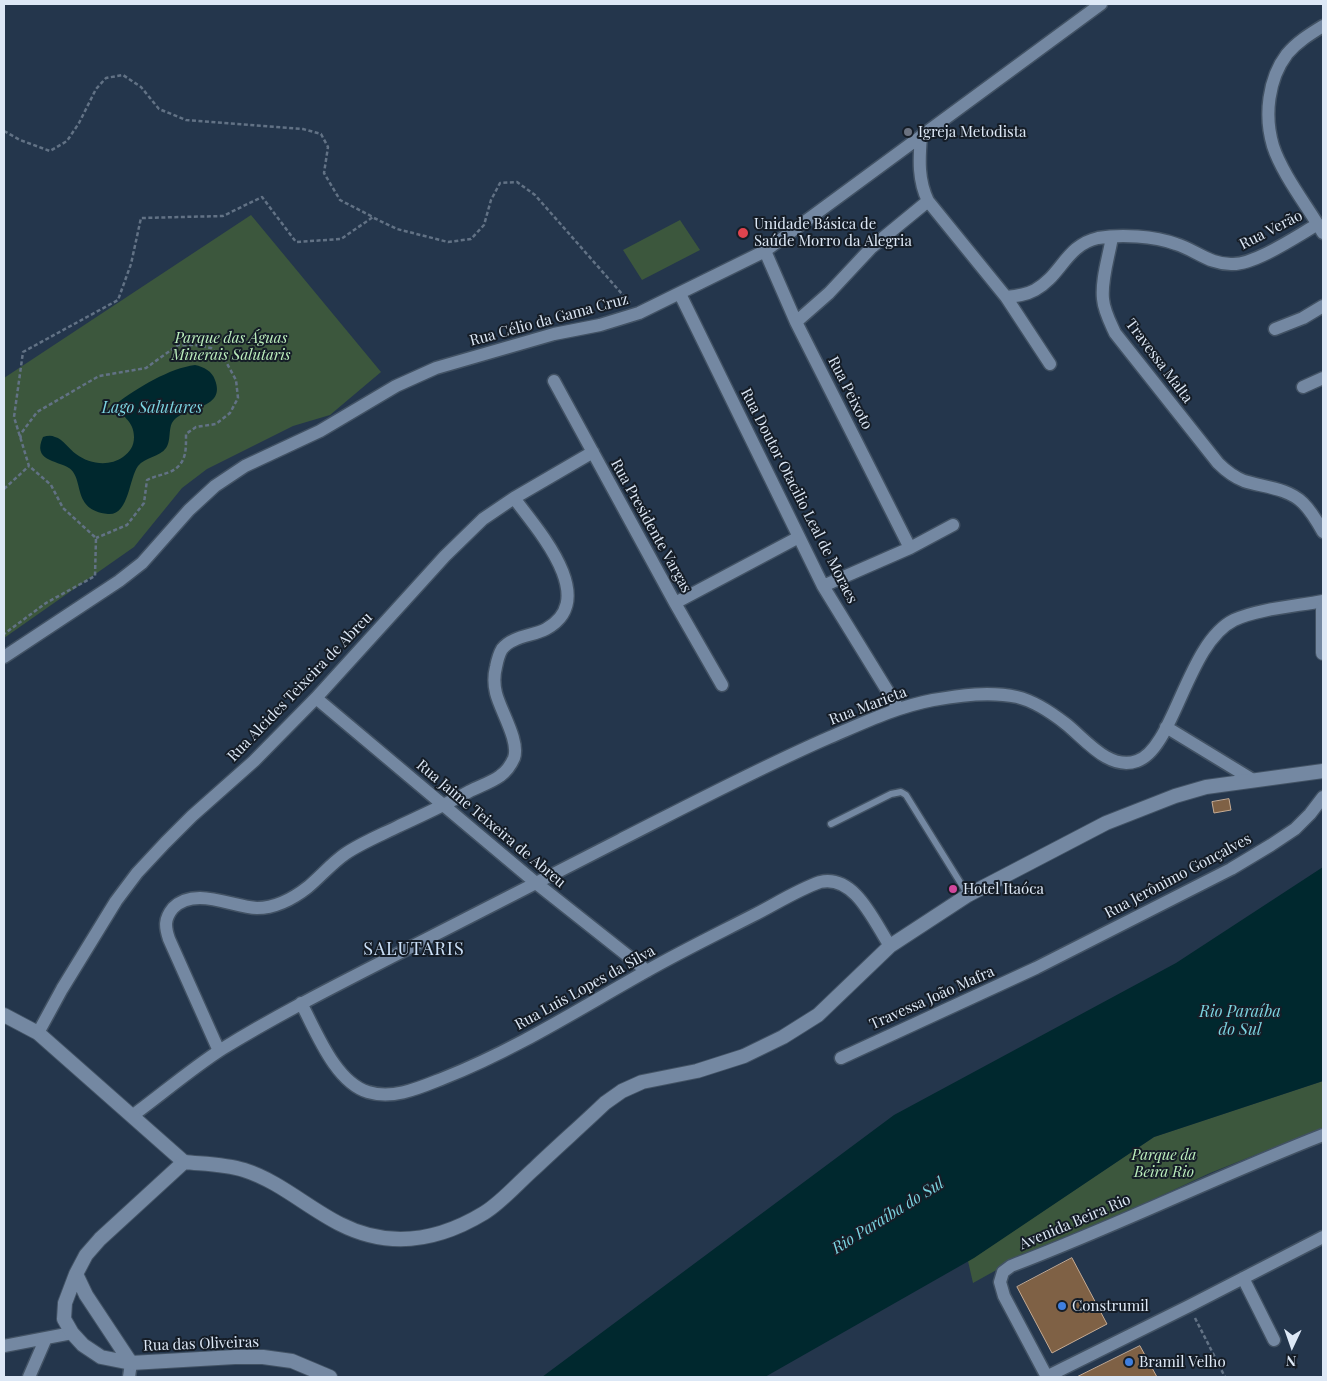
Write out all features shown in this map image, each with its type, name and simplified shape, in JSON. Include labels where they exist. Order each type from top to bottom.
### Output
[{"type":"main road","points":[[1323,609],[1323,653]]},
{"type":"main road","points":[[4,1014],[38,1032],[184,1162],[244,1170],[284,1190],[328,1218],[363,1235],[409,1240],[429,1236],[452,1228],[486,1212],[605,1103],[622,1092],[642,1082],[697,1071],[744,1056],[783,1037],[818,1015],[890,946],[968,895],[1086,833],[1141,808],[1206,787],[1323,771]]},
{"type":"main road","points":[[76,1274],[86,1255],[100,1239],[184,1162]]},
{"type":"main road","name":"Rua das Oliveiras","points":[[76,1274],[64,1303],[64,1319],[83,1344],[101,1357],[130,1370],[235,1357],[263,1357],[292,1361],[330,1377]]},
{"type":"main road","name":"Rua das Oliveiras","points":[[76,1274],[86,1295],[130,1370]]},
{"type":"street","name":"Rua Célio da Gama Cruz","points":[[4,657],[119,581],[142,563],[189,510],[215,486],[245,466],[320,431],[396,386],[436,368],[554,334],[600,325],[639,313],[765,251],[1101,4]]},
{"type":"street","points":[[1321,229],[1288,178],[1273,147],[1268,124],[1270,91],[1276,72],[1287,54],[1302,39],[1323,26]]},
{"type":"street","points":[[921,136],[920,178],[928,201],[1006,297],[1050,364]]},
{"type":"street","points":[[796,322],[829,293],[872,246],[928,201]]},
{"type":"street","name":"Rua Verão","points":[[1112,236],[1154,238],[1178,244],[1209,261],[1234,264],[1246,262],[1321,229]]},
{"type":"street","points":[[1006,297],[1034,292],[1046,284],[1072,251],[1096,238],[1112,236]]},
{"type":"street","name":"Travessa Malta","points":[[1112,236],[1104,278],[1103,298],[1106,314],[1115,332],[1218,463],[1229,474],[1242,480],[1288,493],[1302,502],[1314,516],[1323,532]]},
{"type":"street","name":"Rua Peixoto","points":[[765,251],[796,322],[910,548]]},
{"type":"street","name":"Rua Doutor Otacilio Leal de Moraes","points":[[680,294],[823,586],[898,708]]},
{"type":"street","points":[[1275,328],[1303,318],[1323,306]]},
{"type":"street","points":[[1303,387],[1323,378]]},
{"type":"street","name":"Rua Presidente Vargas","points":[[554,381],[722,685]]},
{"type":"street","name":"Rua Alcides Teixeira de Abreu","points":[[38,1032],[116,901],[137,873],[192,816],[254,761],[316,698],[445,556],[484,519],[514,498],[593,452]]},
{"type":"street","points":[[219,1051],[169,939],[166,921],[176,906],[186,900],[202,898],[256,908],[269,907],[286,902],[307,888],[345,854],[500,776],[510,767],[515,755],[513,740],[495,692],[494,676],[497,662],[502,649],[515,640],[547,628],[559,618],[567,605],[568,588],[563,570],[554,552],[514,498]]},
{"type":"street","points":[[823,586],[910,548],[953,525]]},
{"type":"street","points":[[675,603],[799,537]]},
{"type":"street","name":"Rua Marieta","points":[[132,1116],[219,1051],[301,1003],[786,756],[898,708],[966,695],[992,694],[1018,697],[1038,705],[1113,761],[1127,763],[1140,761],[1160,741],[1194,669],[1208,645],[1221,629],[1236,619],[1243,617],[1265,611],[1323,601]]},
{"type":"street","name":"Rua Jaime Teixeira de Abreu","points":[[316,698],[536,883],[647,971]]},
{"type":"street","points":[[1166,727],[1253,780]]},
{"type":"street","name":"Rua Jerônimo Gonçalves","points":[[1036,968],[1231,869],[1271,846],[1295,829],[1310,814],[1323,796]]},
{"type":"street","name":"Rua Luis Lopes da Silva","points":[[301,1003],[328,1053],[344,1076],[366,1092],[379,1094],[398,1093],[416,1089],[473,1066],[530,1038],[647,971],[814,884],[826,880],[848,887],[858,896],[890,946]]},
{"type":"street","name":"Travessa João Mafra","points":[[841,1058],[1036,968]]},
{"type":"street","name":"Avenida Beira Rio","points":[[1047,1377],[1004,1296],[1000,1282],[1002,1272],[1011,1266],[1323,1135]]},
{"type":"street","points":[[1047,1377],[1323,1237]]},
{"type":"street","points":[[1243,1278],[1274,1340]]},
{"type":"street","points":[[4,1346],[72,1332]]},
{"type":"street","points":[[29,1377],[46,1338]]},
{"type":"lane","points":[[831,824],[891,794],[901,792],[906,795],[968,895]]},
{"type":"path","points":[[4,131],[20,140],[50,151],[67,141],[79,123],[96,89],[106,78],[123,75],[141,87],[159,109],[186,120],[303,129],[322,134],[328,146],[324,173],[340,200],[397,229],[448,242],[471,239],[484,225],[491,200],[500,183],[517,182],[535,195],[639,313]]},
{"type":"path","points":[[4,634],[46,603],[96,576],[96,538],[63,508],[51,485],[29,466],[14,417],[23,352],[118,300],[131,264],[140,218],[223,216],[262,197],[296,242],[341,239],[373,217]]},
{"type":"path","points":[[29,466],[20,435],[36,412],[99,376],[146,368],[178,345],[195,345],[210,348],[225,360],[236,380],[238,398],[230,413],[216,424],[196,427],[186,434],[186,452],[180,466],[147,480],[144,503],[127,524],[96,538]]},
{"type":"path","points":[[4,489],[29,466]]},
{"type":"path","points":[[1189,1306],[1225,1377]]},
{"type":"green space","name":"Parque das Águas Minerais Salutaris","points":[[251,215],[381,372],[330,415],[293,426],[207,469],[182,488],[134,547],[4,638],[4,378]]},
{"type":"green space","points":[[680,220],[700,250],[642,280],[623,250]]},
{"type":"green space","name":"Parque da Beira Rio","points":[[1323,1081],[1323,1128],[1210,1173],[1062,1242],[1000,1268],[973,1283],[968,1261],[1154,1137]]},
{"type":"water","name":"Lago Salutares","points":[[195,365],[207,370],[214,377],[217,389],[215,396],[204,406],[175,419],[171,425],[168,445],[163,451],[138,466],[128,495],[120,509],[115,513],[108,514],[89,507],[84,501],[74,473],[69,468],[43,455],[40,445],[43,437],[58,438],[76,454],[93,462],[105,463],[117,460],[130,451],[134,437],[132,426],[121,412],[117,403],[165,374]]},
{"type":"water","name":"Rio Paraíba do Sul","points":[[1323,867],[1323,1081],[1154,1137],[974,1258],[765,1377],[542,1377],[894,1115],[1176,963]]},
{"type":"building","points":[[1229,799],[1231,810],[1214,813],[1212,802]]},
{"type":"building","name":"Construmil","points":[[1072,1258],[1107,1324],[1052,1353],[1017,1287]]},
{"type":"building","name":"Bramil Velho","points":[[1140,1346],[1157,1377],[1077,1377]]},
{"type":"place","name":"Igreja Metodista","points":[[908,132]]},
{"type":"place","name":"Unidade Básica de Saúde Morro da Alegria","points":[[743,233]]},
{"type":"place","name":"Hotel Itaóca","points":[[953,889]]},
{"type":"place","name":"Construmil","points":[[1062,1306]]},
{"type":"place","name":"Bramil Velho","points":[[1129,1362]]},
{"type":"district","name":"SALUTARIS","points":[[414,949]]}]
